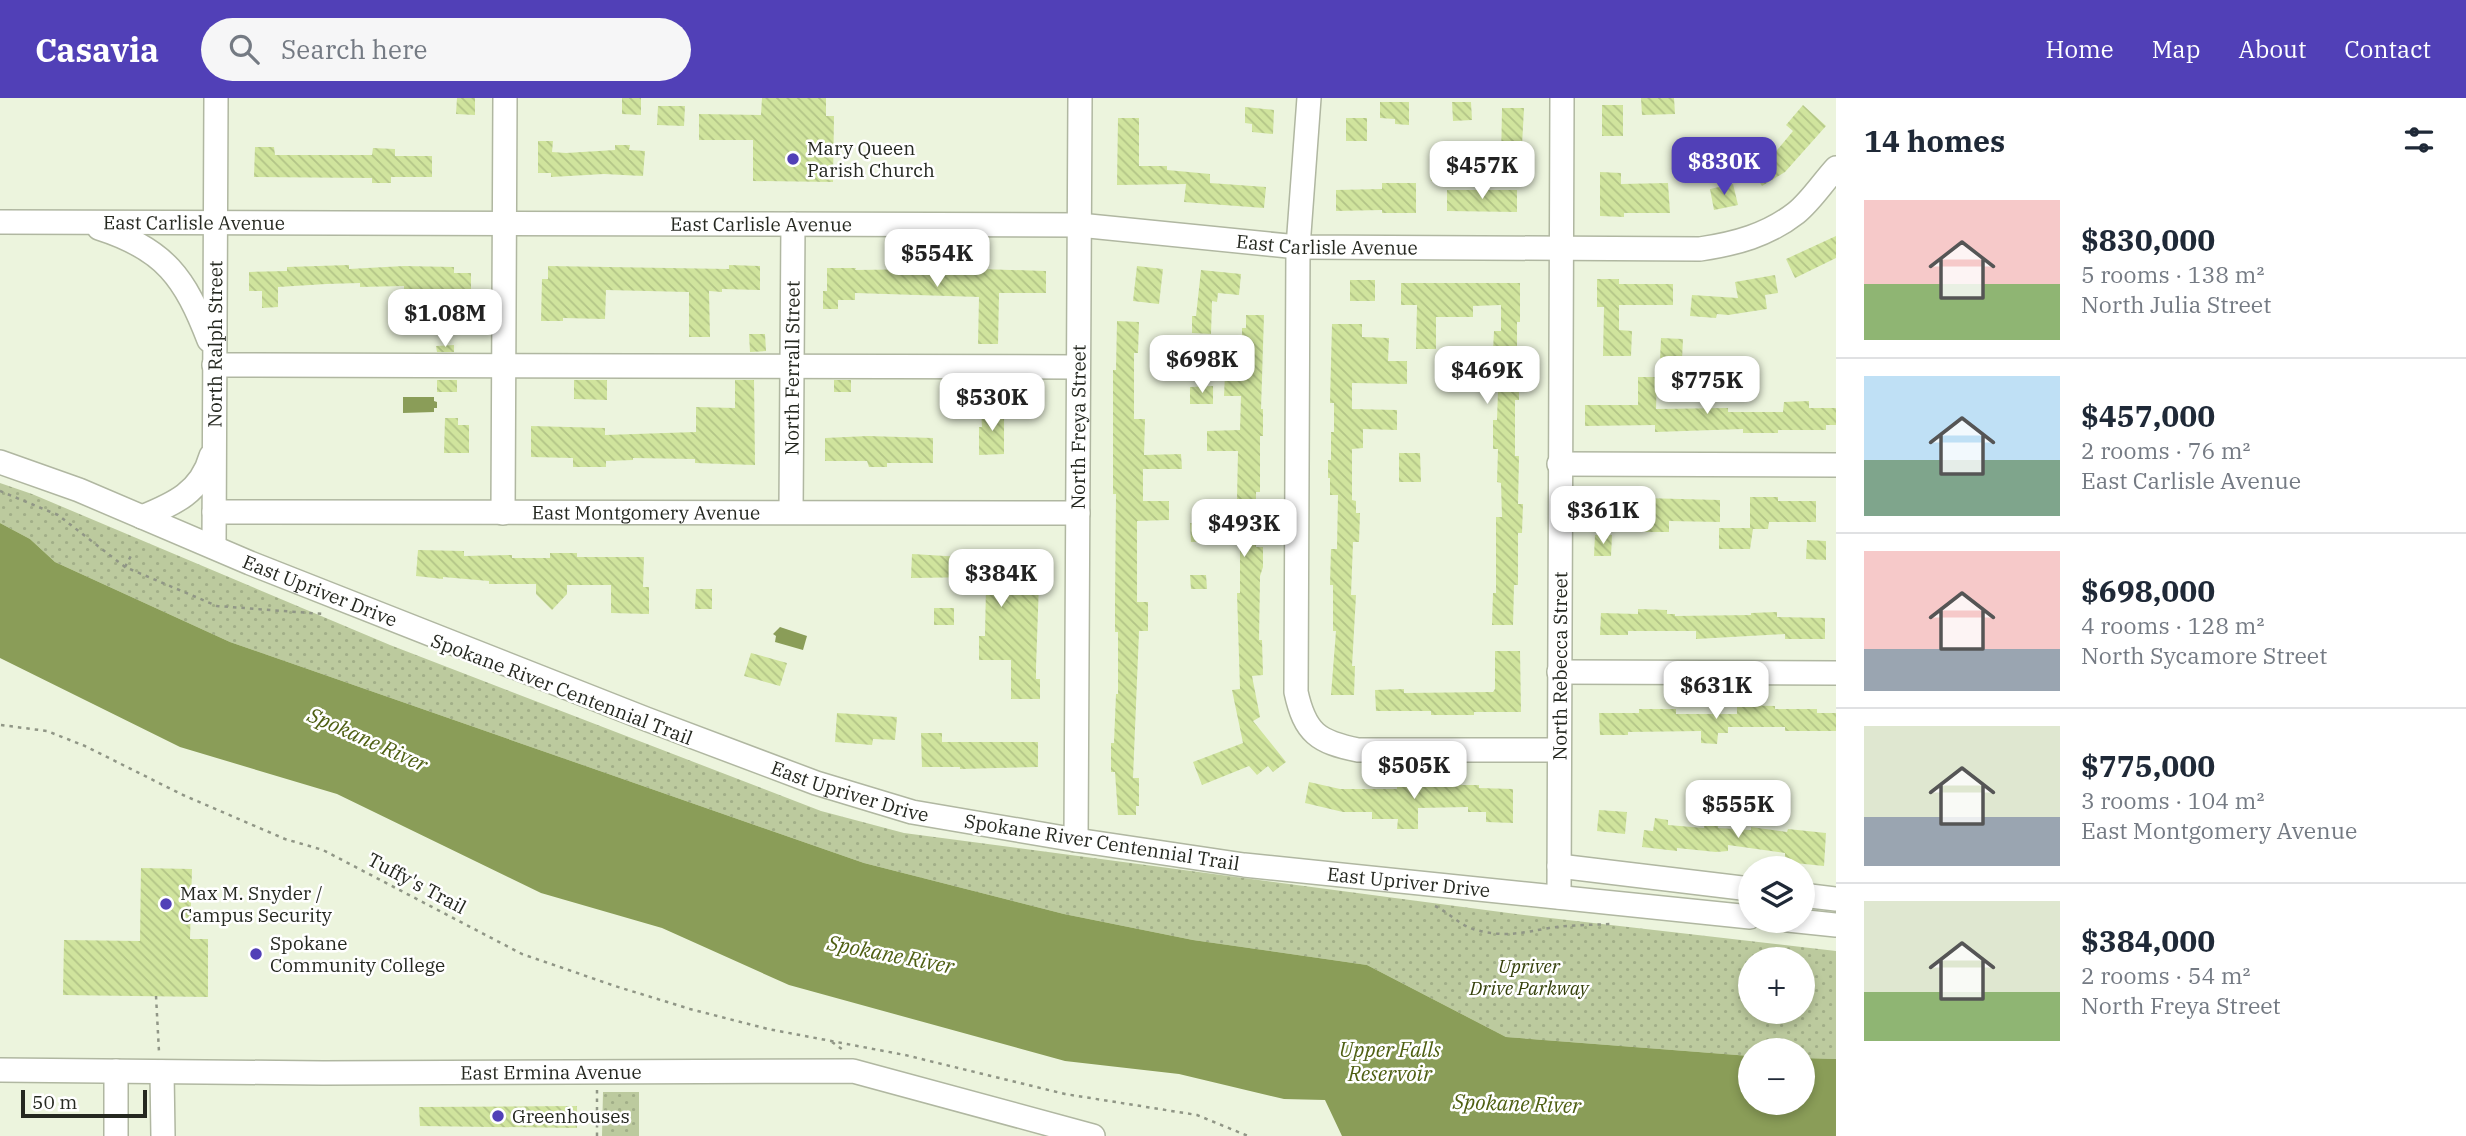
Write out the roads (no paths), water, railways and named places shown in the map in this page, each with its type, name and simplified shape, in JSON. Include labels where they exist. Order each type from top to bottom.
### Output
[{"type":"street","name":"North Ralph Street","points":[[214,547],[216,98]]},
{"type":"street","points":[[503,513],[505,98]]},
{"type":"street","name":"North Freya Street","points":[[1076,840],[1080,98]]},
{"type":"street","points":[[1309,98],[1298,247],[1296,692],[1302,717],[1317,735],[1336,746],[1358,750],[1559,750]]},
{"type":"street","name":"North Rebecca Street","points":[[1559,897],[1562,98]]},
{"type":"street","name":"East Carlisle Avenue","points":[[0,222],[1079,225],[1298,247],[1700,249],[1731,245],[1764,233],[1797,212],[1836,167]]},
{"type":"street","points":[[79,222],[130,239],[160,258],[190,296],[214,358],[503,366],[1078,367]]},
{"type":"street","name":"North Ferrall Street","points":[[791,512],[793,224]]},
{"type":"street","points":[[142,517],[181,500],[194,489],[210,460],[214,439]]},
{"type":"street","name":"East Upriver Drive","points":[[0,462],[79,490],[472,652],[816,783],[912,812],[1244,865],[1738,916]]},
{"type":"street","points":[[1559,464],[1836,466]]},
{"type":"street","name":"East Montgomery Avenue","points":[[214,512],[1077,513]]},
{"type":"street","points":[[1559,672],[1836,673]]},
{"type":"street","points":[[1559,866],[1738,888]]},
{"type":"street","points":[[1815,897],[1836,899]]},
{"type":"street","points":[[1815,923],[1836,925]]},
{"type":"street","points":[[161,1064],[163,1136]]},
{"type":"street","name":"East Ermina Avenue","points":[[1,1070],[116,1071],[161,1064],[853,1071],[1093,1136]]},
{"type":"street","points":[[116,1071],[116,1136]]},
{"type":"water","points":[[403,397],[434,397],[437,408],[434,408],[434,412],[403,413]]},
{"type":"water","name":"Upper Falls Reservoir","points":[[0,523],[30,539],[55,562],[230,642],[864,863],[1064,914],[1193,940],[1367,965],[1506,1037],[1738,1055],[1738,1115],[1815,1115],[1815,1058],[1836,1059],[1836,1136],[1342,1136],[1325,1100],[1284,1099],[1179,1074],[1065,1061],[789,985],[662,928],[541,893],[337,794],[180,747],[0,658]]},
{"type":"water","points":[[780,627],[807,636],[803,650],[775,642],[776,636],[773,634]]},
{"type":"place","name":"Mary Queen Parish Church","points":[[793,159]]},
{"type":"place","name":"Max M. Snyder / Campus Security","points":[[166,904]]},
{"type":"place","name":"Spokane Community College","points":[[256,954]]},
{"type":"place","name":"Greenhouses","points":[[498,1116]]},
{"type":"water label","name":"Spokane River","points":[[368,739]]},
{"type":"water label","name":"Spokane River","points":[[891,954]]},
{"type":"water label","name":"Spokane River","points":[[1517,1103]]},
{"type":"park label","name":"Upriver Drive Parkway","points":[[1529,977]]}]
